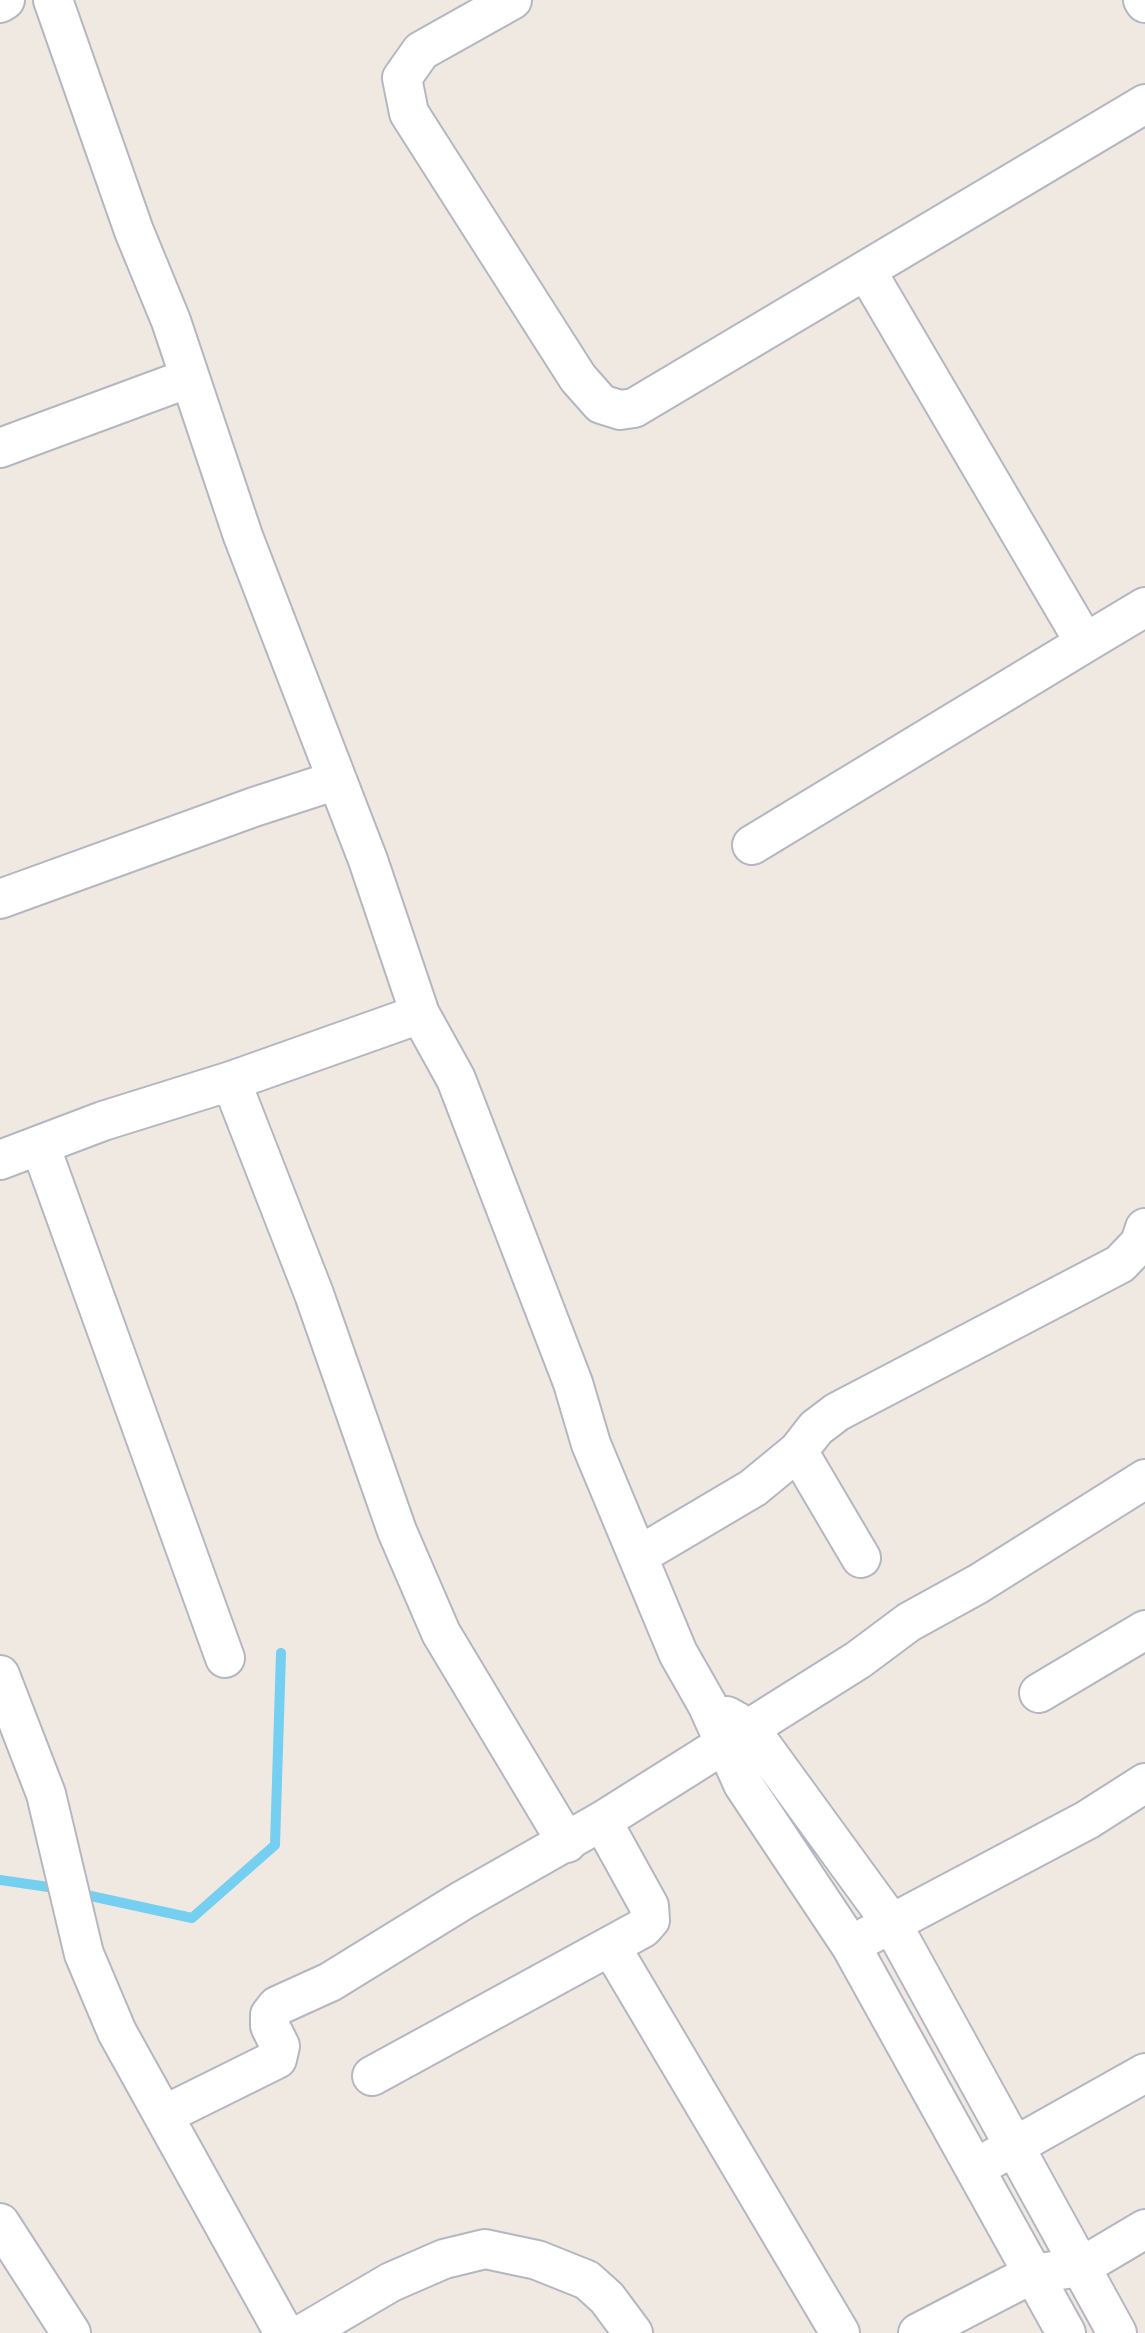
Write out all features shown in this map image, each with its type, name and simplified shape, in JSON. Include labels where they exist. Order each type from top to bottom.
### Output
[{"type":"street","points":[[0,3],[5,0]]},
{"type":"street","points":[[53,0],[134,231],[171,321],[243,536],[337,780],[420,1014],[456,1079],[573,1383],[592,1444],[678,1653],[707,1704],[892,1924],[1117,2333]]},
{"type":"street","points":[[512,0],[421,51],[402,78],[409,113],[578,378],[601,404],[620,410],[634,408],[867,272],[1145,104]]},
{"type":"street","points":[[867,272],[1085,643]]},
{"type":"street","points":[[2,441],[189,378]]},
{"type":"street","points":[[752,845],[1145,607]]},
{"type":"street","points":[[0,899],[254,807],[337,780]]},
{"type":"street","points":[[0,1160],[103,1121],[231,1081],[420,1014]]},
{"type":"street","points":[[231,1081],[314,1294],[397,1531],[441,1633],[567,1843]]},
{"type":"street","points":[[40,1145],[225,1658]]},
{"type":"street","points":[[631,1539],[753,1488],[798,1451],[816,1428],[836,1412],[1120,1264],[1144,1241]]},
{"type":"street","points":[[798,1451],[861,1558]]},
{"type":"street","points":[[164,2115],[277,2059],[280,2046],[270,2026],[270,2015],[277,2006],[330,1982],[463,1900],[567,1843],[858,1660],[909,1622],[978,1584],[1145,1479]]},
{"type":"street","points":[[1039,1693],[1145,1630]]},
{"type":"street","points":[[0,1675],[46,1794],[84,1954],[117,2032],[284,2333]]},
{"type":"street","points":[[737,1737],[743,1784],[851,1946],[1066,2333]]},
{"type":"street","points":[[851,1946],[1087,1820],[1145,1783]]},
{"type":"street","points":[[372,2076],[643,1928],[650,1920],[649,1906],[602,1821]]},
{"type":"street","points":[[611,1947],[840,2333]]},
{"type":"street","points":[[976,2168],[1145,2073]]},
{"type":"street","points":[[0,2223],[71,2333]]},
{"type":"street","points":[[918,2333],[1032,2274],[1081,2267],[1145,2230]]},
{"type":"street","points":[[304,2333],[391,2283],[444,2259],[485,2249],[537,2260],[587,2280],[607,2298],[634,2333]]},
{"type":"waterway","points":[[77,1893],[192,1918],[275,1845],[281,1653]]},
{"type":"waterway","points":[[0,1880],[62,1889]]}]
